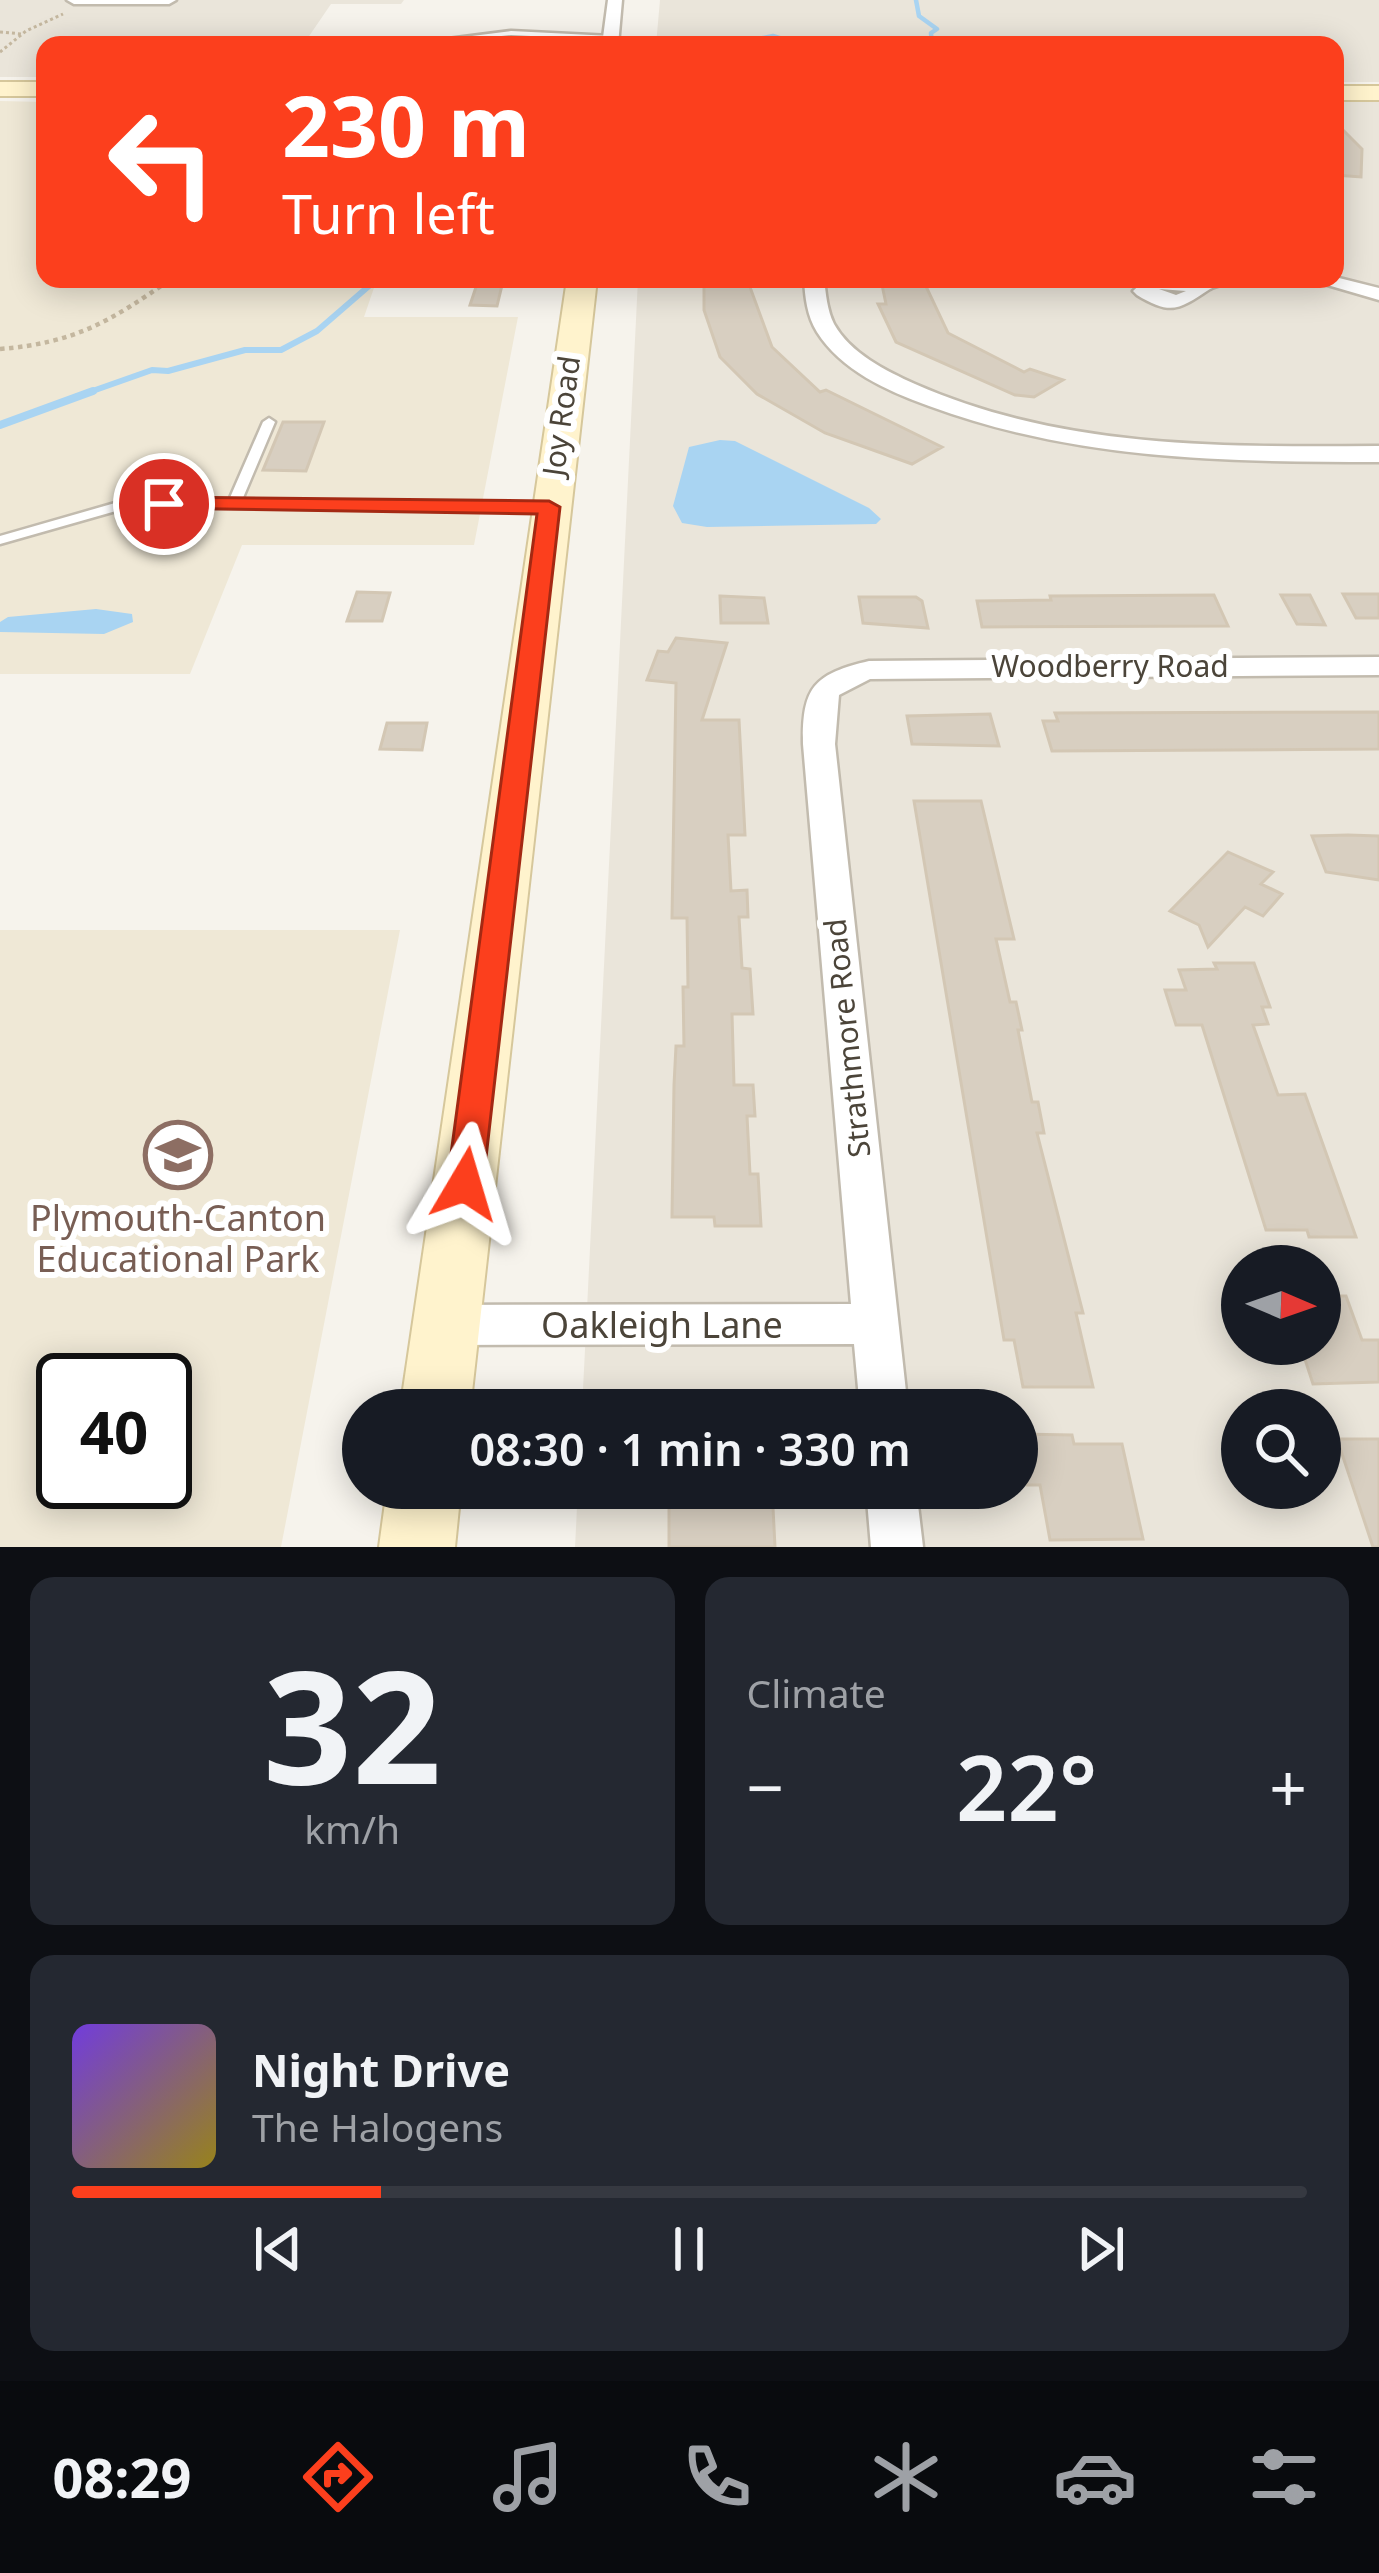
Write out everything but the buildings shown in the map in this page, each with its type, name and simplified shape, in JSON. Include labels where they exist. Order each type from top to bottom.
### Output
[{"type":"street","points":[[74,0],[169,0]]},
{"type":"street","points":[[611,36],[615,0]]},
{"type":"street","points":[[0,89],[36,89]]},
{"type":"street","points":[[1344,93],[1379,92]]},
{"type":"street","points":[[1344,286],[1379,294]]},
{"type":"street","name":"Joy Road","points":[[438,1389],[581,288]]},
{"type":"street","points":[[815,288],[820,318],[856,359],[914,392],[989,420],[1125,450],[1379,454]]},
{"type":"street","name":"Woodberry Road","points":[[842,678],[869,670],[931,668],[1379,666]]},
{"type":"street","name":"Strathmore Road","points":[[842,678],[824,691],[817,704],[819,744],[882,1389]]},
{"type":"street","name":"Oakleigh Lane","points":[[448,1325],[877,1324]]},
{"type":"street","points":[[417,1547],[422,1509]]},
{"type":"street","points":[[893,1509],[897,1547]]},
{"type":"lane","points":[[464,36],[508,36]]},
{"type":"lane","points":[[234,504],[269,422]]},
{"type":"lane","points":[[0,540],[129,503],[549,507]]},
{"type":"path","points":[[0,52],[22,34],[93,2]]},
{"type":"path","points":[[0,32],[22,34]]},
{"type":"path","points":[[0,349],[55,345],[92,335],[158,288]]},
{"type":"shaded area","points":[[0,0],[404,0],[401,4],[331,4],[309,36],[36,36],[36,77],[0,77]]},
{"type":"shaded area","points":[[660,0],[1379,0],[1379,82],[1344,82],[1344,36],[657,36]]},
{"type":"shaded area","points":[[1344,97],[1379,97],[1379,1547],[575,1547],[577,1509],[1038,1509],[1038,1389],[583,1389],[638,288],[1344,288]]},
{"type":"shaded area","points":[[0,101],[36,102],[36,288],[374,288],[364,317],[518,317],[474,545],[242,545],[190,674],[0,674]]},
{"type":"shaded area","name":"Plymouth-Canton Educational Park","points":[[0,930],[400,930],[281,1547],[0,1547]]},
{"type":"water","points":[[735,441],[869,508],[881,519],[876,524],[707,527],[682,523],[673,506],[689,447]]},
{"type":"water","points":[[96,609],[132,614],[133,622],[104,634],[0,632],[0,622],[8,617]]},
{"type":"waterway","points":[[916,0],[919,16],[937,29],[931,36]]},
{"type":"waterway","points":[[84,394],[152,370],[168,371],[245,350],[281,350],[317,331],[367,288]]},
{"type":"waterway","points":[[0,425],[93,391]]},
{"type":"place","name":"Plymouth-Canton Educational Park","points":[[178,1155]]},
{"type":"route","points":[[164,504],[549,507],[465,1184]]}]
